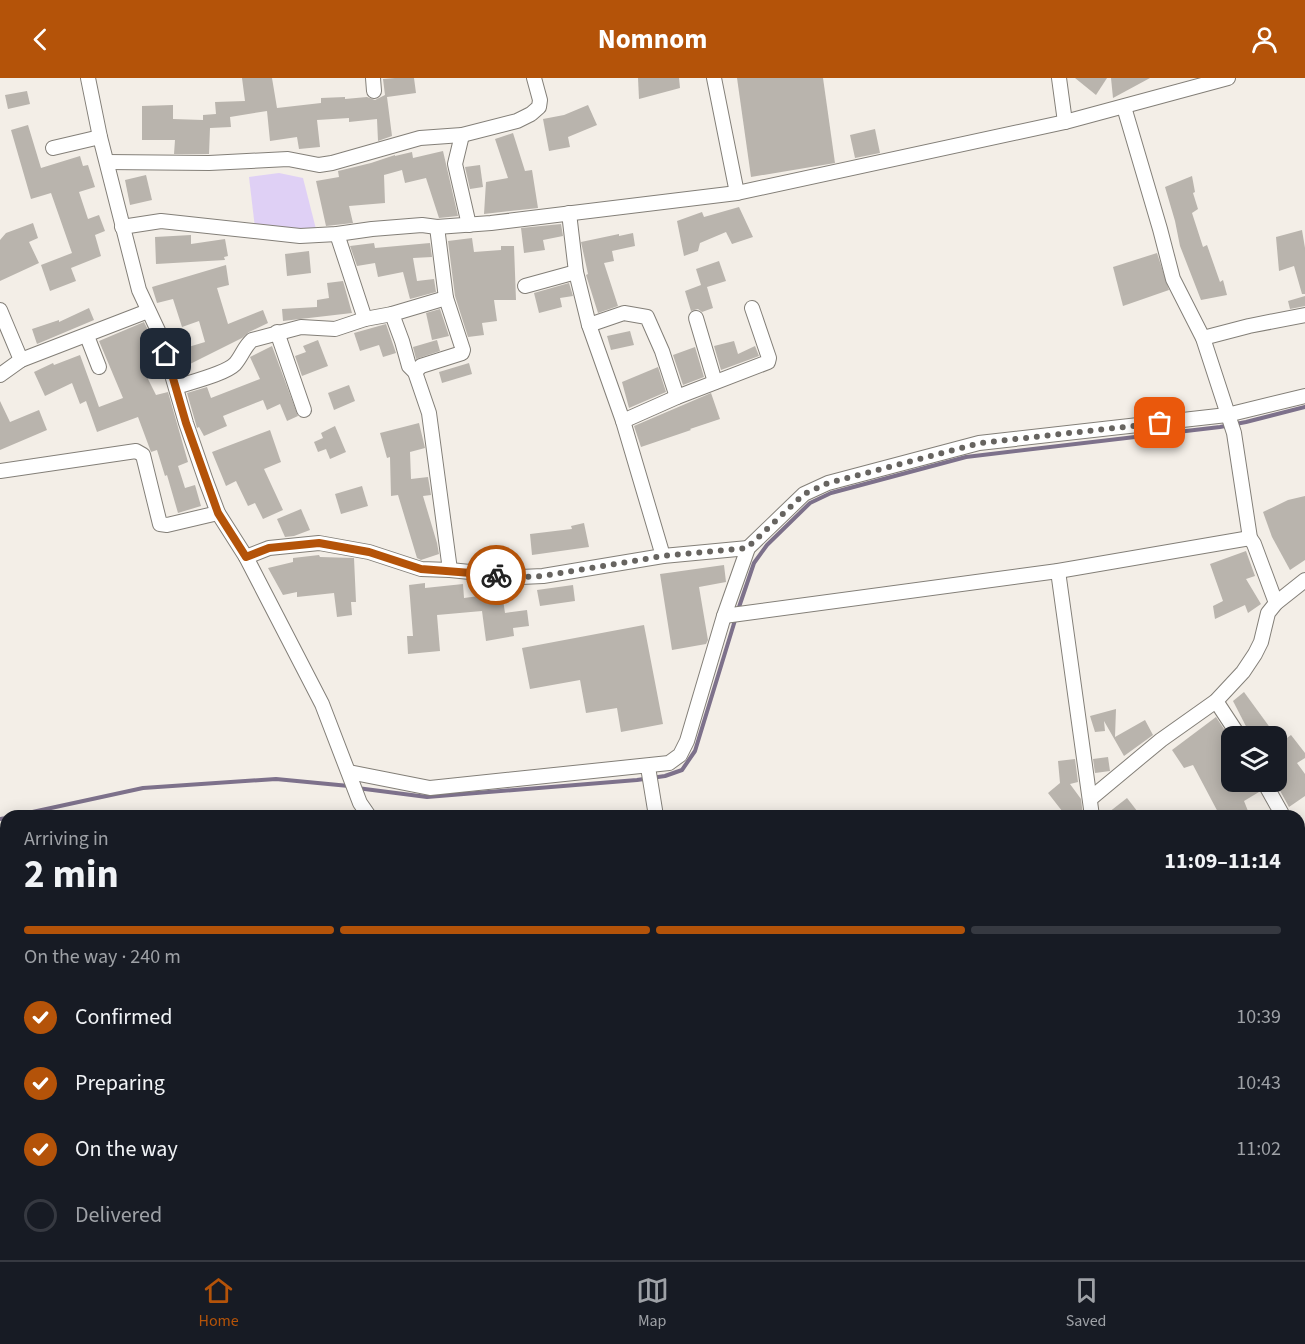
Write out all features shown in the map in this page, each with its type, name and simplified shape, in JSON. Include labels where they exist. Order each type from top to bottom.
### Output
[{"type":"street","points":[[88,78],[100,137],[139,290],[161,337],[186,423],[218,513],[246,557],[322,704],[359,799],[365,810]]},
{"type":"street","points":[[107,162],[209,163],[288,159],[319,165],[377,152],[420,138],[462,135],[517,121],[539,107],[540,100],[534,78]]},
{"type":"street","points":[[714,78],[737,193]]},
{"type":"street","points":[[1059,78],[1065,122]]},
{"type":"street","points":[[122,227],[161,221],[300,236],[337,234],[412,226],[468,225],[737,193],[1065,122],[1228,78]]},
{"type":"street","points":[[1124,107],[1173,279],[1203,338],[1230,423],[1250,538],[1276,603]]},
{"type":"street","points":[[462,135],[455,164],[468,225]]},
{"type":"street","points":[[53,148],[100,137]]},
{"type":"street","points":[[569,213],[576,272],[590,325],[623,421],[663,556]]},
{"type":"street","points":[[415,372],[421,366],[462,353],[463,350],[446,298],[437,227]]},
{"type":"street","points":[[337,234],[365,319]]},
{"type":"street","points":[[525,286],[576,272]]},
{"type":"street","points":[[176,387],[235,364],[252,340],[301,327],[335,329],[446,298]]},
{"type":"street","points":[[623,421],[677,397],[768,362],[769,358],[752,308]]},
{"type":"street","points":[[0,310],[21,360]]},
{"type":"street","points":[[0,375],[21,360],[148,311]]},
{"type":"street","points":[[392,314],[409,366],[415,372],[429,413],[450,570]]},
{"type":"street","points":[[590,325],[624,314],[647,317],[662,351],[677,397]]},
{"type":"street","points":[[1203,338],[1305,315]]},
{"type":"street","points":[[696,318],[715,382]]},
{"type":"street","points":[[277,333],[304,410]]},
{"type":"street","points":[[87,336],[99,367]]},
{"type":"street","points":[[350,774],[430,788],[648,769],[669,763],[680,755],[687,741],[747,548],[804,494],[828,483],[980,443],[1230,423],[1305,396]]},
{"type":"street","points":[[0,471],[136,451],[143,455],[160,524],[167,525],[218,513]]},
{"type":"street","points":[[727,615],[1058,571],[1250,538]]},
{"type":"street","points":[[246,557],[269,548],[319,543],[369,552],[421,569],[521,577],[543,576],[663,556],[747,548]]},
{"type":"street","points":[[1058,571],[1091,810]]},
{"type":"street","points":[[1090,800],[1161,740],[1216,701],[1243,672],[1255,654],[1261,642],[1268,613],[1276,603],[1305,580]]},
{"type":"street","points":[[1216,701],[1232,726]]},
{"type":"street","points":[[648,769],[655,810]]},
{"type":"street","points":[[1270,792],[1280,810]]},
{"type":"shaded area","points":[[279,173],[303,178],[317,233],[255,228],[249,177]]},
{"type":"building","points":[[242,78],[272,78],[277,108],[321,103],[321,98],[367,97],[375,100],[385,95],[383,79],[414,78],[416,93],[387,97],[392,136],[378,141],[377,119],[349,122],[349,118],[317,120],[320,147],[299,149],[297,137],[270,141],[267,111],[230,117],[231,127],[210,128],[209,154],[174,154],[175,140],[142,140],[142,106],[173,105],[173,119],[203,120],[203,115],[216,114],[215,102],[245,101]]},
{"type":"building","points":[[638,78],[679,78],[680,88],[639,99]]},
{"type":"building","points":[[737,78],[823,78],[835,163],[751,177]]},
{"type":"building","points":[[1075,78],[1107,78],[1096,95]]},
{"type":"building","points":[[1111,78],[1150,78],[1113,98]]},
{"type":"building","points":[[27,91],[30,104],[8,109],[5,95]]},
{"type":"building","points":[[588,105],[597,125],[568,137],[570,147],[549,151],[543,119],[564,115]]},
{"type":"building","points":[[28,125],[41,168],[80,156],[83,166],[88,165],[95,187],[79,192],[88,219],[99,215],[105,231],[95,235],[101,256],[71,268],[76,281],[50,291],[41,265],[72,253],[51,193],[31,199],[11,130]]},
{"type":"building","points":[[875,129],[880,153],[855,158],[850,135]]},
{"type":"building","points":[[513,133],[525,171],[532,170],[538,208],[484,214],[486,182],[508,178],[495,139]]},
{"type":"building","points":[[443,151],[458,216],[439,218],[426,178],[405,183],[402,170],[384,175],[385,203],[349,206],[353,223],[326,226],[316,181],[339,177],[338,171],[395,155],[412,152],[413,158]]},
{"type":"building","points":[[480,165],[483,187],[470,189],[465,167]]},
{"type":"building","points":[[146,175],[152,200],[130,205],[125,180]]},
{"type":"building","points":[[1192,176],[1195,192],[1193,193],[1198,209],[1192,213],[1203,247],[1207,245],[1220,282],[1223,280],[1227,295],[1201,300],[1180,246],[1165,187]]},
{"type":"building","points":[[739,207],[753,237],[732,244],[726,232],[700,243],[698,251],[684,256],[677,221],[702,212],[704,217]]},
{"type":"building","points":[[33,223],[38,238],[29,242],[39,263],[0,281],[0,240],[6,233]]},
{"type":"building","points":[[561,224],[563,236],[543,240],[545,250],[524,253],[521,228]]},
{"type":"building","points":[[1302,230],[1305,248],[1305,294],[1302,294],[1294,266],[1279,271],[1276,237]]},
{"type":"building","points":[[633,233],[635,246],[612,251],[614,261],[604,263],[618,306],[598,313],[586,275],[588,274],[581,242]]},
{"type":"building","points":[[191,235],[191,244],[225,239],[228,256],[224,257],[225,260],[156,264],[155,237]]},
{"type":"building","points":[[472,238],[474,252],[501,250],[501,246],[514,246],[516,300],[494,300],[497,321],[482,323],[484,335],[468,337],[455,296],[448,241]]},
{"type":"building","points":[[374,243],[375,248],[430,243],[432,257],[413,258],[417,281],[434,279],[436,292],[410,299],[403,272],[378,277],[375,263],[357,266],[350,246]]},
{"type":"building","points":[[309,251],[311,273],[287,276],[285,254]]},
{"type":"building","points":[[1157,253],[1169,290],[1123,306],[1113,267]]},
{"type":"building","points":[[719,261],[726,281],[707,287],[713,308],[702,312],[698,309],[691,311],[685,291],[701,285],[696,269]]},
{"type":"building","points":[[226,265],[229,285],[217,288],[228,324],[263,310],[268,323],[180,369],[175,351],[205,342],[199,321],[182,327],[173,299],[157,303],[152,287]]},
{"type":"building","points":[[343,281],[352,313],[283,321],[282,309],[317,307],[317,300],[329,298],[327,283]]},
{"type":"building","points":[[569,283],[573,296],[560,298],[562,307],[539,313],[534,293]]},
{"type":"building","points":[[1305,296],[1305,306],[1290,309],[1288,301]]},
{"type":"building","points":[[89,308],[94,320],[37,344],[32,329],[59,320],[59,322]]},
{"type":"building","points":[[440,309],[449,336],[432,340],[426,313]]},
{"type":"building","points":[[144,322],[153,340],[161,369],[146,375],[156,395],[168,392],[188,462],[178,466],[185,488],[195,485],[201,506],[178,513],[157,450],[151,452],[138,417],[97,432],[86,401],[80,404],[72,383],[45,396],[34,372],[53,363],[54,365],[80,355],[99,407],[123,398],[99,341]]},
{"type":"building","points":[[386,324],[396,353],[383,357],[379,345],[360,351],[354,333]]},
{"type":"building","points":[[630,331],[634,345],[611,350],[607,336]]},
{"type":"building","points":[[318,340],[328,366],[302,376],[295,356],[306,352],[303,346]]},
{"type":"building","points":[[437,340],[440,351],[416,359],[413,347]]},
{"type":"building","points":[[734,341],[738,354],[755,346],[759,356],[721,370],[714,346]]},
{"type":"building","points":[[272,346],[298,416],[287,421],[280,404],[267,410],[263,400],[223,416],[227,426],[204,436],[199,427],[197,428],[187,393],[207,387],[211,398],[260,379],[250,357]]},
{"type":"building","points":[[695,347],[704,377],[683,385],[673,355]]},
{"type":"building","points":[[469,363],[472,374],[442,383],[439,372]]},
{"type":"building","points":[[658,367],[666,392],[629,408],[622,382]]},
{"type":"building","points":[[349,385],[355,401],[334,410],[328,393]]},
{"type":"building","points":[[711,393],[720,419],[641,447],[634,426]]},
{"type":"building","points":[[0,401],[10,422],[39,410],[47,430],[0,450]]},
{"type":"building","points":[[419,423],[425,448],[410,452],[411,479],[428,477],[431,495],[423,496],[439,554],[421,560],[417,558],[398,495],[391,496],[390,457],[387,458],[380,433]]},
{"type":"building","points":[[335,426],[346,452],[330,459],[326,449],[318,452],[314,442],[323,438],[321,433]]},
{"type":"building","points":[[270,430],[281,462],[264,469],[283,510],[263,519],[255,503],[248,506],[236,481],[226,486],[212,452]]},
{"type":"building","points":[[362,486],[368,506],[341,514],[335,494]]},
{"type":"building","points":[[1305,496],[1305,560],[1290,570],[1272,537],[1263,512],[1288,500]]},
{"type":"building","points":[[301,509],[310,530],[285,537],[277,519]]},
{"type":"building","points":[[584,523],[589,547],[532,555],[530,534],[572,529],[571,526]]},
{"type":"building","points":[[1246,551],[1255,576],[1246,579],[1261,604],[1248,613],[1245,605],[1215,619],[1213,606],[1223,601],[1210,564]]},
{"type":"building","points":[[319,555],[320,557],[354,558],[356,602],[351,602],[352,615],[337,617],[334,593],[297,597],[297,592],[283,595],[268,568],[293,562],[293,558]]},
{"type":"building","points":[[724,565],[726,582],[699,587],[708,640],[706,644],[672,650],[660,574]]},
{"type":"building","points":[[425,583],[425,588],[463,584],[464,598],[502,593],[505,613],[527,610],[529,626],[513,628],[514,636],[486,641],[482,611],[437,615],[440,651],[408,654],[407,636],[413,636],[409,585]]},
{"type":"building","points":[[573,585],[575,601],[540,606],[537,590]]},
{"type":"building","points":[[644,625],[663,724],[621,732],[617,708],[586,713],[580,680],[530,689],[522,648]]},
{"type":"building","points":[[1244,692],[1269,726],[1246,726],[1233,701]]},
{"type":"building","points":[[1116,709],[1115,737],[1145,720],[1153,735],[1124,756],[1104,721],[1105,731],[1095,732],[1090,716]]},
{"type":"building","points":[[1216,717],[1222,726],[1221,792],[1259,792],[1244,801],[1248,810],[1217,810],[1193,765],[1184,768],[1172,750]]},
{"type":"building","points":[[1291,735],[1305,753],[1305,758],[1297,763],[1305,774],[1305,796],[1289,807],[1281,792],[1287,792],[1287,738]]},
{"type":"building","points":[[1108,757],[1110,771],[1095,773],[1093,759]]},
{"type":"building","points":[[1075,759],[1078,782],[1070,784],[1081,799],[1082,810],[1061,810],[1048,793],[1060,783],[1058,761]]},
{"type":"building","points":[[1127,798],[1136,810],[1112,810]]},
{"type":"waterway","points":[[738,610],[754,563],[767,545],[810,503],[831,493],[966,457],[1220,427],[1305,407]]},
{"type":"waterway","points":[[357,788],[427,797],[637,780],[665,776],[682,770],[695,751],[736,617]]},
{"type":"waterway","points":[[42,810],[143,788],[276,779],[349,786]]},
{"type":"way so far","points":[[496,575],[543,576],[663,556],[747,548],[804,494],[828,483],[980,443],[1160,423]]},
{"type":"route","points":[[166,354],[186,423],[218,513],[246,557],[269,548],[319,543],[369,552],[421,569],[496,575]]}]
